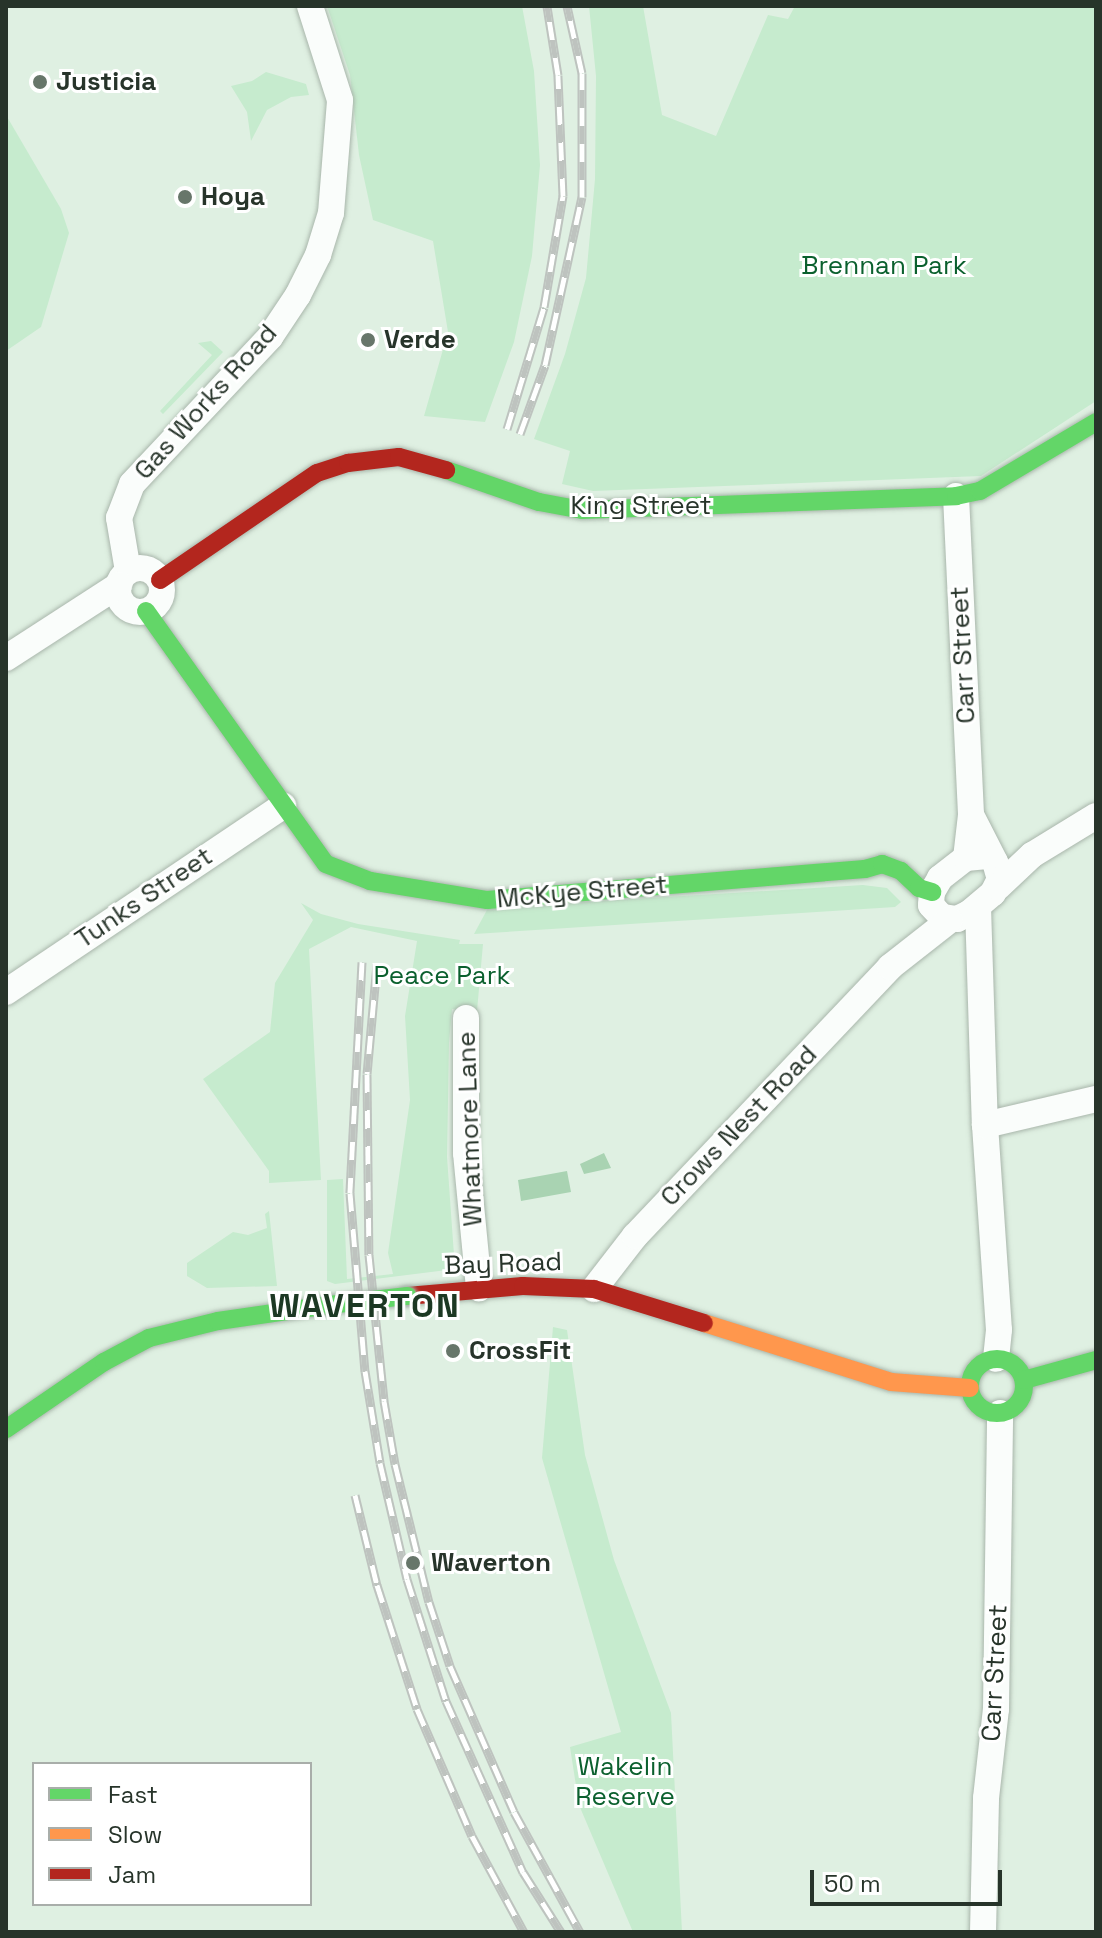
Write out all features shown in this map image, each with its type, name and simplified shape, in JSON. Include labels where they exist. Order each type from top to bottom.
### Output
[{"type":"street","name":"Gas Works Road","points":[[123,578],[119,518],[132,484],[270,337],[298,295],[318,255],[331,213],[340,100],[310,6]]},
{"type":"street","name":"King Street","points":[[160,580],[317,473],[348,463],[381,458],[415,460],[539,502],[582,510],[956,496],[980,491],[1096,422]]},
{"type":"street","name":"Carr Street","points":[[956,496],[971,815],[987,866]]},
{"type":"street","points":[[6,658],[123,578],[149,570],[160,580],[161,599],[146,611],[131,610],[125,606],[123,578]]},
{"type":"street","name":"McKye Street","points":[[146,611],[326,864],[370,881],[487,900],[865,869],[947,909]]},
{"type":"street","name":"Tunks Street","points":[[6,992],[283,806]]},
{"type":"street","points":[[996,1359],[999,1330],[985,1125],[981,962],[947,909],[940,878],[1032,855],[1096,816]]},
{"type":"street","points":[[947,909],[987,866]]},
{"type":"street","name":"Crows Nest Road","points":[[594,1289],[635,1236],[947,909]]},
{"type":"street","name":"Whatmore Lane","points":[[466,1018],[466,1153],[479,1288]]},
{"type":"street","points":[[985,1125],[1096,1099]]},
{"type":"street","name":"Bay Road","points":[[6,1429],[104,1362],[149,1338],[218,1321],[479,1288],[554,1285],[594,1289],[891,1382],[970,1388]]},
{"type":"street","points":[[996,1359],[1014,1365],[1024,1380],[1022,1398],[1009,1411],[1000,1413],[983,1409],[970,1388],[970,1379],[980,1365],[996,1359]]},
{"type":"street","points":[[1024,1380],[1096,1360]]},
{"type":"street","name":"Carr Street","points":[[983,1932],[986,1798],[996,1709],[1000,1413]]},
{"type":"green space","points":[[327,6],[522,6],[534,71],[540,165],[532,256],[514,342],[485,422],[424,416],[448,332],[433,241],[373,220],[359,155],[350,75]]},
{"type":"green space","name":"Brennan Park","points":[[589,6],[643,6],[662,115],[716,136],[768,15],[788,19],[795,6],[1096,6],[1096,401],[981,476],[593,491],[562,484],[570,451],[534,439],[565,354],[586,278],[595,179],[596,76]]},
{"type":"green space","points":[[266,72],[306,84],[309,95],[291,97],[267,110],[251,141],[247,112],[231,86],[252,81]]},
{"type":"green space","points":[[6,115],[61,209],[69,233],[41,327],[6,351]]},
{"type":"green space","points":[[211,341],[223,352],[163,414],[160,411],[212,355],[198,343]]},
{"type":"green space","points":[[863,885],[887,888],[901,902],[895,907],[474,934],[488,908]]},
{"type":"green space","name":"Peace Park","points":[[301,903],[321,914],[358,924],[460,940],[459,944],[483,944],[477,1011],[452,1009],[449,1043],[447,1157],[455,1269],[335,1284],[327,1281],[327,1180],[343,1179],[347,1279],[393,1274],[388,1253],[410,1100],[405,1016],[417,941],[351,927],[309,949],[321,1180],[269,1183],[269,1171],[203,1079],[270,1032],[275,983],[313,920]]},
{"type":"green space","points":[[269,1211],[277,1286],[207,1288],[187,1276],[187,1263],[233,1232],[248,1235],[267,1228],[265,1214]]},
{"type":"green space","name":"Wakelin Reserve","points":[[553,1327],[567,1330],[585,1455],[614,1560],[671,1713],[682,1932],[633,1932],[579,1805],[570,1747],[621,1732],[542,1458]]},
{"type":"shaded area","points":[[604,1153],[611,1168],[584,1174],[580,1164]]},
{"type":"shaded area","points":[[567,1171],[571,1192],[521,1201],[518,1180]]},
{"type":"railway","points":[[507,429],[544,307],[563,196],[558,75],[547,6]]},
{"type":"railway","points":[[520,434],[545,365],[582,197],[582,73],[567,6]]},
{"type":"railway","points":[[362,962],[350,1193],[365,1371],[380,1463],[407,1579],[446,1701],[523,1872],[561,1932]]},
{"type":"railway","points":[[377,964],[367,1074],[369,1255],[384,1401],[395,1464],[429,1602],[450,1666],[514,1812],[580,1932]]},
{"type":"railway","points":[[355,1495],[377,1585],[417,1709],[472,1836],[524,1932]]},
{"type":"traffic: fast","points":[[446,470],[539,502],[582,510],[956,496],[980,491],[1096,422]]},
{"type":"traffic: fast","points":[[146,611],[326,864],[370,881],[487,900],[865,869],[882,864],[901,871],[919,888],[932,892]]},
{"type":"traffic: fast","points":[[329,1305],[407,1296]]},
{"type":"traffic: fast","points":[[6,1429],[104,1362],[149,1338],[218,1321],[329,1305]]},
{"type":"traffic: fast","points":[[997,1359],[1016,1367],[1024,1386],[1016,1405],[997,1413],[978,1405],[970,1386],[978,1367],[997,1359]]},
{"type":"traffic: fast","points":[[1024,1380],[1096,1360]]},
{"type":"traffic: slow","points":[[704,1323],[891,1382],[970,1388]]},
{"type":"traffic: jam","points":[[160,580],[317,473],[348,463],[399,457],[446,470]]},
{"type":"traffic: jam","points":[[407,1296],[523,1286],[594,1289],[704,1323]]},
{"type":"place","name":"Justicia","points":[[40,82]]},
{"type":"place","name":"Hoya","points":[[185,197]]},
{"type":"place","name":"Verde","points":[[368,340]]},
{"type":"place","name":"CrossFit","points":[[453,1351]]},
{"type":"place","name":"Waverton","points":[[413,1563]]},
{"type":"district","name":"WAVERTON","points":[[365,1306]]}]
